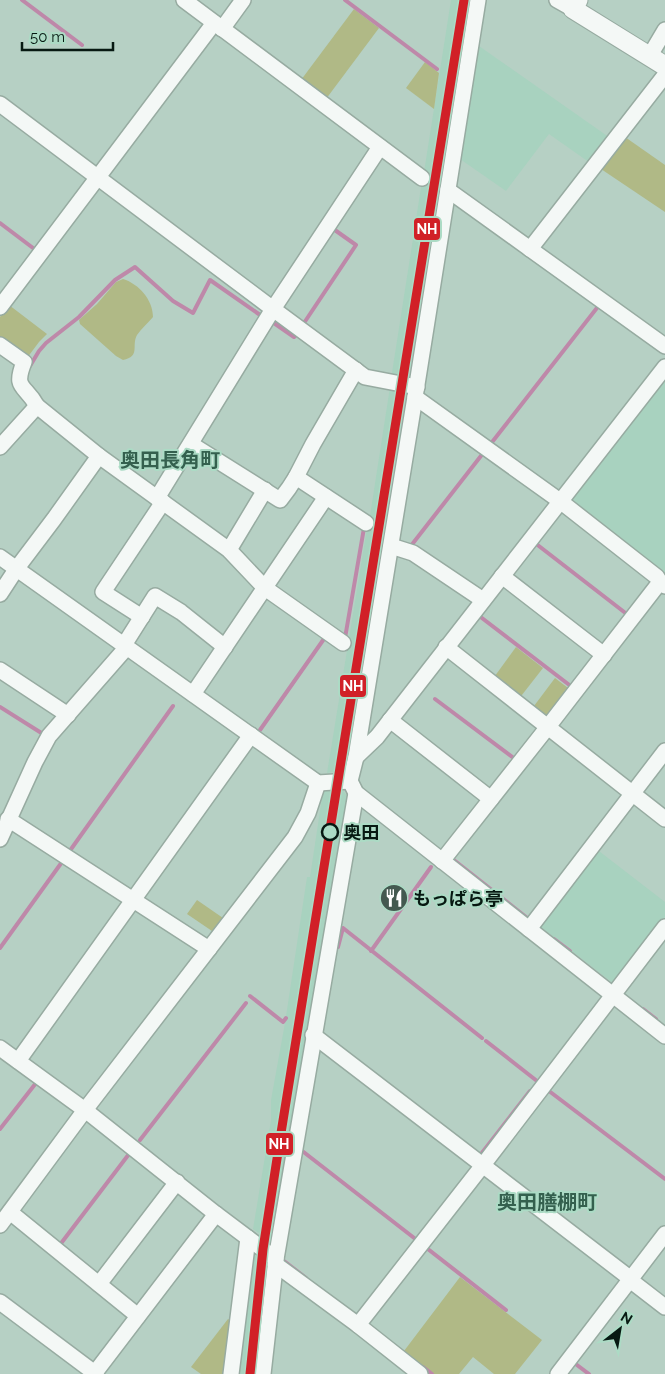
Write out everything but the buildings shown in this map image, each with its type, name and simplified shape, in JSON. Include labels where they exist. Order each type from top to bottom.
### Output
[{"type":"main road","points":[[569,3],[665,66]]},
{"type":"street","points":[[184,0],[422,178]]},
{"type":"street","points":[[0,307],[98,177],[218,26],[243,0]]},
{"type":"street","points":[[263,1374],[276,1262],[478,0]]},
{"type":"street","points":[[649,57],[665,30]]},
{"type":"street","points":[[530,249],[665,75]]},
{"type":"street","points":[[0,104],[365,377],[416,392],[560,501],[656,577],[662,584],[604,654],[548,728],[442,861]]},
{"type":"street","points":[[142,617],[103,592],[273,309],[380,147]]},
{"type":"street","points":[[448,190],[665,346]]},
{"type":"street","points":[[0,345],[24,362],[19,375],[19,382],[32,396],[37,406],[100,456],[229,550],[265,588],[343,643]]},
{"type":"street","points":[[356,757],[377,737],[665,367]]},
{"type":"street","points":[[191,444],[280,500],[290,488],[356,370]]},
{"type":"street","points":[[0,447],[37,406]]},
{"type":"street","points":[[0,594],[16,568],[54,520],[100,456]]},
{"type":"street","points":[[296,477],[366,523]]},
{"type":"street","points":[[229,550],[265,490]]},
{"type":"street","points":[[193,694],[326,497]]},
{"type":"street","points":[[390,546],[413,553],[483,600]]},
{"type":"street","points":[[0,556],[318,783],[353,787],[442,861],[665,1036]]},
{"type":"street","points":[[502,576],[604,654]]},
{"type":"street","points":[[0,839],[5,820],[49,736],[126,646],[155,596],[181,612],[225,647]]},
{"type":"street","points":[[446,647],[665,819]]},
{"type":"street","points":[[0,670],[68,715]]},
{"type":"street","points":[[390,720],[491,799]]},
{"type":"street","points":[[18,1061],[251,735]]},
{"type":"street","points":[[529,929],[665,752]]},
{"type":"street","points":[[0,1226],[85,1110],[295,837],[308,813],[318,783]]},
{"type":"street","points":[[5,820],[133,899],[209,949]]},
{"type":"street","points":[[358,1325],[665,927]]},
{"type":"street","points":[[313,1034],[665,1308]]},
{"type":"street","points":[[0,1048],[85,1110],[420,1374]]},
{"type":"street","points":[[99,1284],[177,1182]]},
{"type":"street","points":[[10,1212],[138,1316]]},
{"type":"street","points":[[0,1302],[95,1374],[216,1214]]},
{"type":"street","points":[[558,1374],[665,1234]]},
{"type":"street","points":[[231,1374],[248,1238]]},
{"type":"shaded area","points":[[451,0],[468,0],[439,180],[424,172]]},
{"type":"shaded area","points":[[354,9],[379,28],[326,99],[301,80]]},
{"type":"shaded area","points":[[479,46],[613,140],[593,165],[549,134],[506,191],[460,159]]},
{"type":"shaded area","points":[[425,62],[439,73],[434,109],[406,88]]},
{"type":"shaded area","points":[[625,137],[665,165],[665,212],[601,169]]},
{"type":"shaded area","points":[[422,181],[437,190],[406,381],[391,379]]},
{"type":"shaded area","points":[[123,279],[140,289],[148,299],[153,317],[137,335],[132,356],[123,360],[80,324],[79,320],[97,304],[116,282]]},
{"type":"shaded area","points":[[9,305],[47,334],[27,358],[0,341],[0,317]]},
{"type":"shaded area","points":[[665,375],[665,579],[566,502]]},
{"type":"shaded area","points":[[390,387],[405,390],[383,530],[369,522]]},
{"type":"shaded area","points":[[367,528],[383,537],[345,770],[327,773]]},
{"type":"shaded area","points":[[516,647],[543,668],[518,700],[492,680]]},
{"type":"shaded area","points":[[555,678],[568,688],[543,720],[531,710]]},
{"type":"shaded area","points":[[343,790],[348,798],[284,1187],[277,1198],[271,1237],[268,1239],[253,1229],[271,1120],[271,1100],[285,1023],[307,877],[310,877],[323,791]]},
{"type":"shaded area","points":[[595,848],[665,902],[665,917],[614,984],[536,923]]},
{"type":"shaded area","points":[[197,900],[223,918],[212,931],[187,914]]},
{"type":"shaded area","points":[[251,1252],[270,1267],[258,1374],[234,1374]]},
{"type":"shaded area","points":[[460,1277],[542,1340],[515,1374],[494,1374],[473,1357],[459,1374],[434,1374],[404,1351]]},
{"type":"shaded area","points":[[228,1319],[233,1322],[229,1365],[223,1374],[201,1374],[191,1367]]},
{"type":"waterway","points":[[22,0],[82,45]]},
{"type":"waterway","points":[[345,0],[437,69]]},
{"type":"waterway","points":[[439,184],[469,0]]},
{"type":"waterway","points":[[426,175],[439,183]]},
{"type":"waterway","points":[[408,381],[438,191]]},
{"type":"waterway","points":[[0,223],[37,251]]},
{"type":"waterway","points":[[304,323],[356,245],[332,228],[333,226]]},
{"type":"waterway","points":[[30,366],[46,343],[79,317],[115,280],[135,267],[173,301],[193,313],[210,280],[263,317]]},
{"type":"waterway","points":[[489,446],[600,304]]},
{"type":"waterway","points":[[271,321],[294,337],[297,334]]},
{"type":"waterway","points":[[383,530],[406,390]]},
{"type":"waterway","points":[[410,547],[484,452]]},
{"type":"waterway","points":[[345,638],[363,527]]},
{"type":"waterway","points":[[535,543],[628,615]]},
{"type":"waterway","points":[[478,615],[572,687]]},
{"type":"waterway","points":[[260,730],[327,637]]},
{"type":"waterway","points":[[435,699],[515,759]]},
{"type":"waterway","points":[[69,852],[173,706]]},
{"type":"waterway","points":[[0,707],[43,734]]},
{"type":"waterway","points":[[450,857],[531,921]]},
{"type":"waterway","points":[[0,948],[62,862],[65,863]]},
{"type":"waterway","points":[[371,951],[431,867]]},
{"type":"waterway","points":[[338,947],[343,928],[482,1038]]},
{"type":"waterway","points":[[554,939],[570,951]]},
{"type":"waterway","points":[[250,996],[283,1022],[286,1018]]},
{"type":"waterway","points":[[140,1140],[246,1003]]},
{"type":"waterway","points":[[643,1009],[656,1019]]},
{"type":"waterway","points":[[486,1041],[537,1081]]},
{"type":"waterway","points":[[0,1129],[36,1083]]},
{"type":"waterway","points":[[478,1158],[530,1091]]},
{"type":"waterway","points":[[549,1091],[665,1179]]},
{"type":"waterway","points":[[301,1150],[418,1241]]},
{"type":"waterway","points":[[59,1246],[129,1154]]},
{"type":"waterway","points":[[424,1246],[506,1310]]},
{"type":"waterway","points":[[284,1261],[306,1278]]},
{"type":"waterway","points":[[573,1362],[589,1374]]},
{"type":"waterway","points":[[423,1367],[432,1374]]},
{"type":"transit line","name":"NH","points":[[250,1374],[263,1249],[281,1133],[464,0]]},
{"type":"place","name":"奥田","points":[[330,832]]},
{"type":"place","name":"もっぱら亭","points":[[394,898]]},
{"type":"district","name":"奥田長角町","points":[[170,460]]},
{"type":"district","name":"奥田膳棚町","points":[[547,1202]]}]
